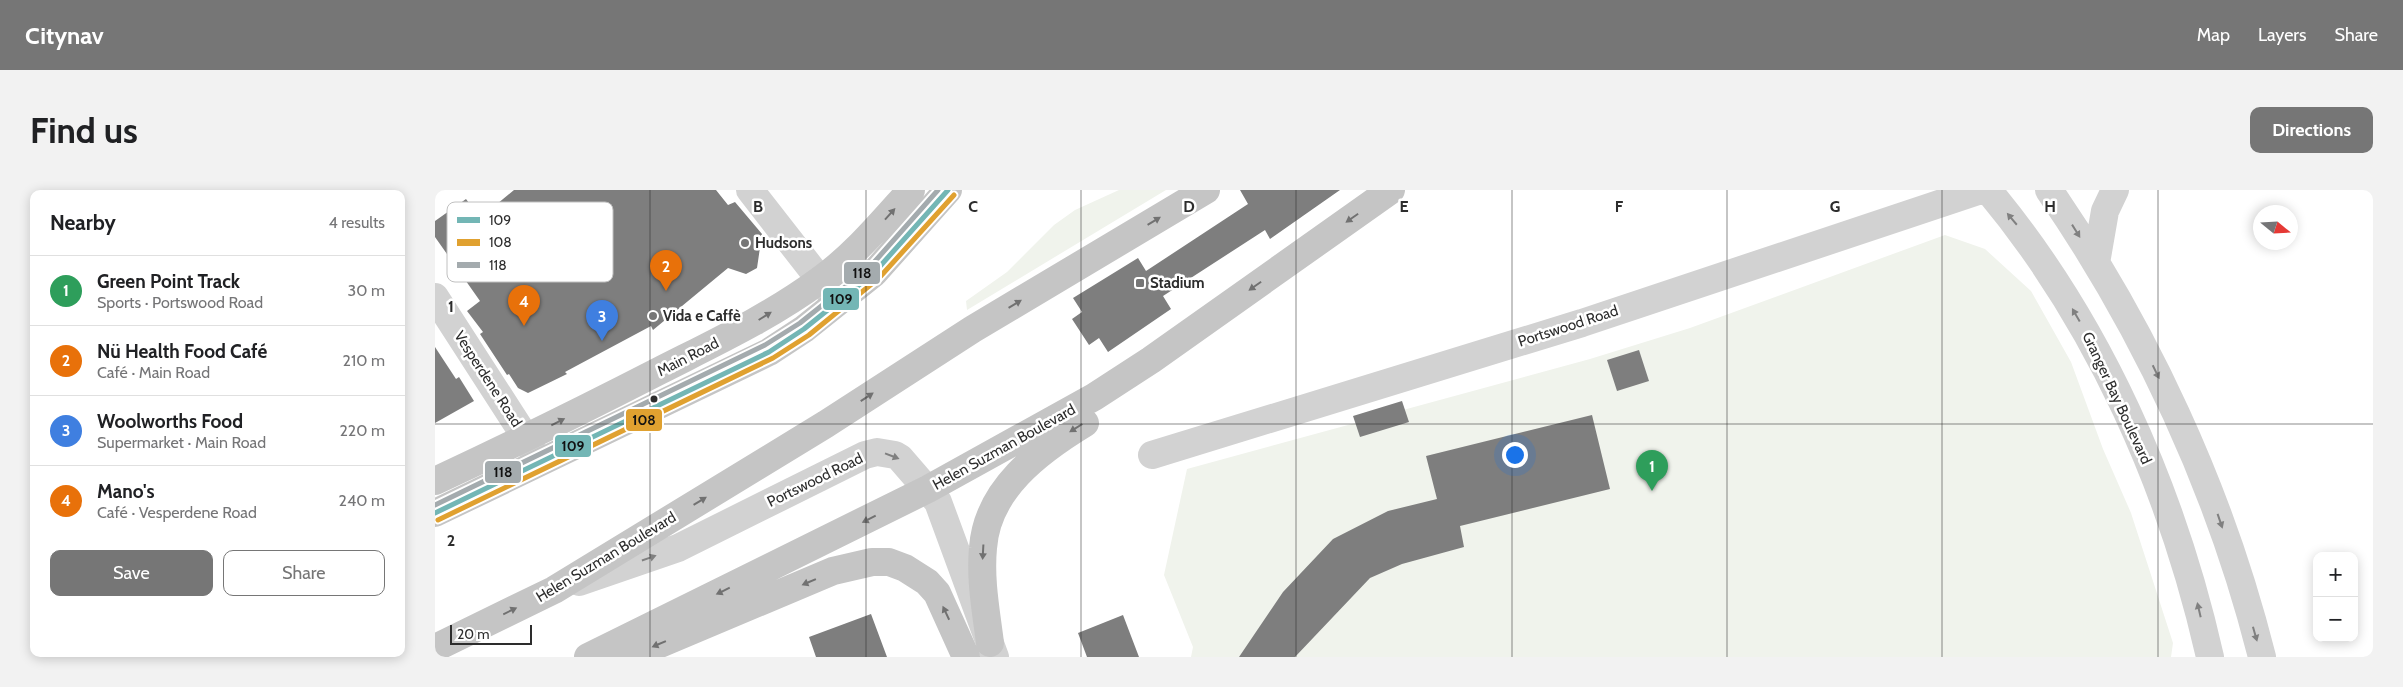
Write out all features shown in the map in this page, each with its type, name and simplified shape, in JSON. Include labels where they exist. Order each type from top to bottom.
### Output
[{"type":"main road","name":"Main Road","points":[[435,481],[526,438],[754,323],[821,280],[863,244],[911,190]]},
{"type":"main road","name":"Main Road","points":[[435,513],[769,352],[804,329],[874,272],[949,190]]},
{"type":"main road","name":"Helen Suzman Boulevard","points":[[435,648],[554,590],[826,424],[973,329],[1206,190]]},
{"type":"main road","name":"Helen Suzman Boulevard","points":[[589,656],[928,489],[1061,416],[1151,360],[1391,190]]},
{"type":"main road","points":[[992,650],[983,592],[983,546],[990,518],[1013,480],[1037,455],[1088,420],[1151,360]]},
{"type":"main road","points":[[589,656],[648,649],[833,571],[872,562],[889,562],[915,573],[937,593],[966,657]]},
{"type":"street","points":[[750,190],[838,302]]},
{"type":"street","name":"Portswood Road","points":[[1153,455],[1582,322],[1981,190]]},
{"type":"street","name":"Granger Bay Boulevard","points":[[1988,190],[2023,232],[2060,287],[2094,346],[2136,432],[2198,602],[2210,657]]},
{"type":"street","points":[[2049,190],[2096,264],[2137,334],[2188,442],[2223,532],[2262,657]]},
{"type":"street","points":[[2096,264],[2105,211],[2115,190]]},
{"type":"street","name":"Vesperdene Road","points":[[435,297],[526,438],[539,464]]},
{"type":"street","name":"Portswood Road","points":[[554,590],[678,548],[865,455],[877,452],[895,455],[938,502],[992,650]]},
{"type":"shaded area","points":[[1119,190],[1166,190],[967,310],[966,301],[1007,272],[1054,225],[1075,210]]},
{"type":"shaded area","points":[[1945,235],[1985,249],[2031,291],[2071,362],[2103,449],[2131,513],[2173,643],[2171,657],[1191,657],[1193,647],[1164,575],[1187,469],[1590,359],[1690,328]]},
{"type":"building","points":[[514,190],[716,190],[728,205],[735,202],[762,234],[757,268],[746,274],[728,268],[653,330],[651,326],[565,372],[567,374],[528,393],[518,388],[509,374],[507,375],[480,334],[483,332],[467,311],[480,301],[467,282],[613,282],[613,202],[499,202]]},
{"type":"building","name":"Stadium","points":[[1240,190],[1340,190],[1270,239],[1265,230],[1163,296],[1171,309],[1108,352],[1099,338],[1089,345],[1072,319],[1082,312],[1073,298],[1138,258],[1146,271],[1248,204]]},
{"type":"building","points":[[447,212],[447,254],[435,237],[435,221]]},
{"type":"building","points":[[435,347],[456,379],[459,377],[474,401],[435,423]]},
{"type":"building","points":[[1639,350],[1649,381],[1617,391],[1607,360]]},
{"type":"building","points":[[1402,401],[1409,422],[1360,437],[1353,416]]},
{"type":"building","points":[[1592,415],[1610,489],[1460,526],[1464,547],[1402,564],[1370,578],[1295,657],[1239,657],[1283,592],[1333,539],[1388,511],[1437,499],[1426,456]]},
{"type":"building","points":[[871,614],[887,657],[816,657],[809,637]]},
{"type":"building","points":[[1123,615],[1139,657],[1087,657],[1078,633]]},
{"type":"transit line","name":"118","points":[[435,505],[765,345],[800,323],[869,268],[938,190]]},
{"type":"transit line","name":"109","points":[[435,513],[769,352],[804,329],[874,273],[948,190]]},
{"type":"transit line","name":"108","points":[[438,520],[773,358],[809,335],[879,278],[954,195]]},
{"type":"place","name":"Hudsons","points":[[745,243]]},
{"type":"place","name":"Stadium","points":[[1140,283]]},
{"type":"place","name":"Nü Health Food Café","points":[[666,291]]},
{"type":"place","name":"Vida e Caffè","points":[[653,316]]},
{"type":"place","name":"Mano's","points":[[524,326]]},
{"type":"place","name":"Woolworths Food","points":[[602,341]]},
{"type":"place","name":"Green Point Track","points":[[1652,491]]}]
